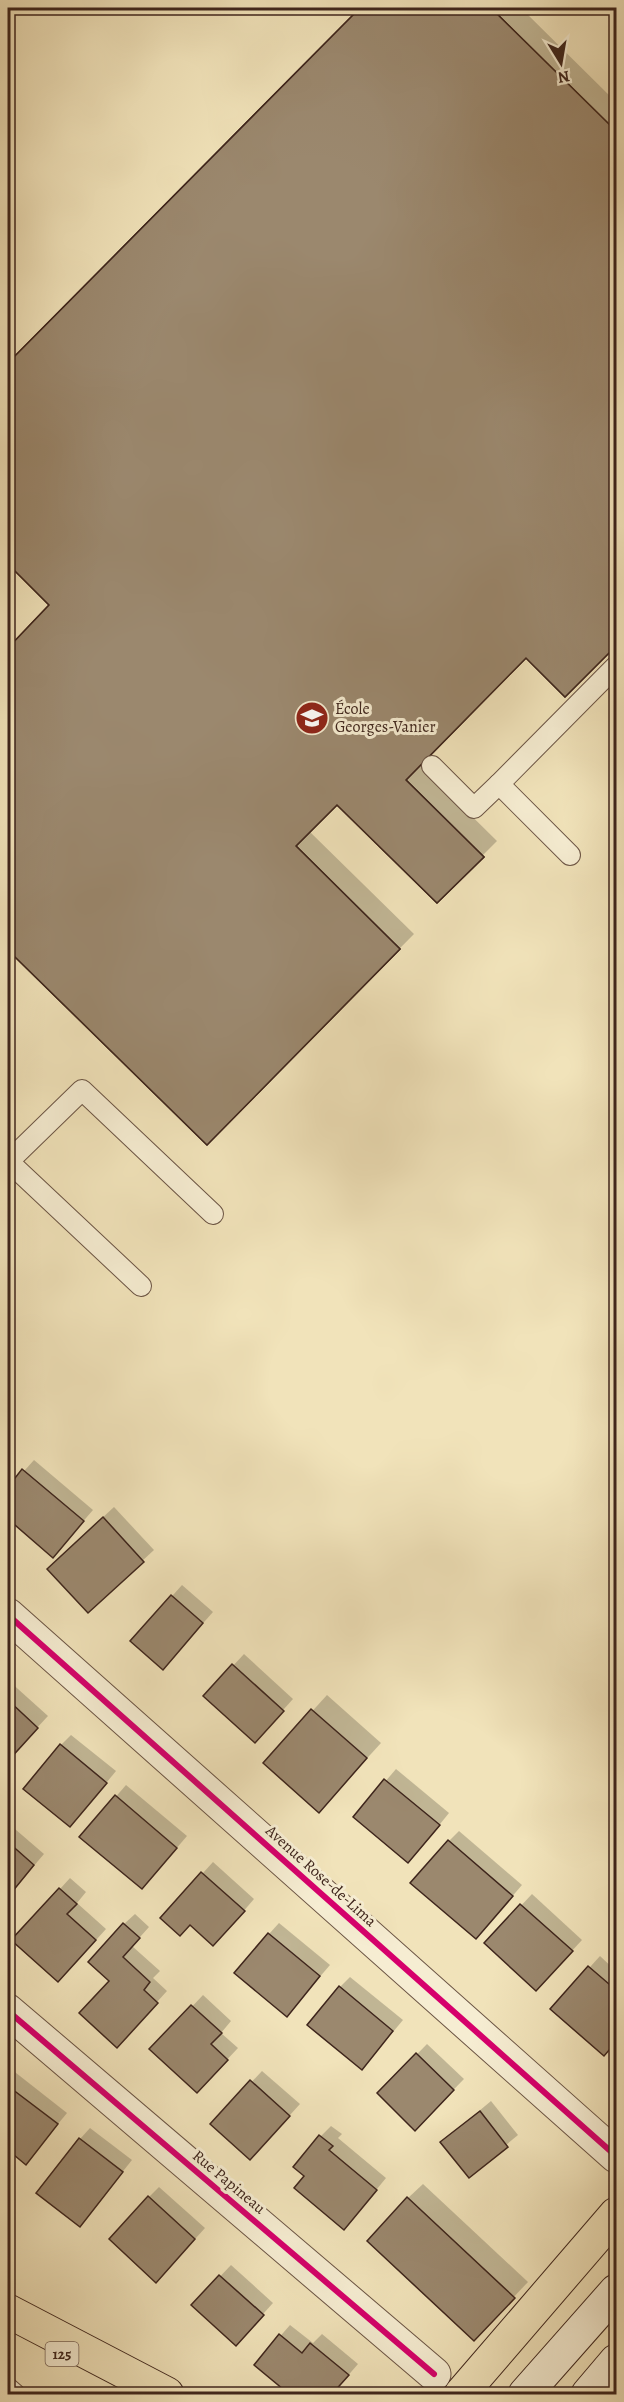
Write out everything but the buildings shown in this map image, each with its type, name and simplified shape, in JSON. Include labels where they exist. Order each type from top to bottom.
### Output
[{"type":"highway","points":[[461,2394],[616,2214]]},
{"type":"highway","points":[[8,2312],[167,2394]]},
{"type":"highway","name":"125","points":[[8,2312],[116,2394]]},
{"type":"street","name":"Avenue Rose-de-Lima","points":[[8,1616],[616,2156]]},
{"type":"street","name":"Rue Papineau","points":[[8,2011],[434,2374]]},
{"type":"street","points":[[525,2394],[616,2290]]},
{"type":"street","points":[[588,2394],[616,2361]]},
{"type":"lane","points":[[432,766],[474,808],[616,666]]},
{"type":"lane","points":[[499,784],[570,855]]},
{"type":"lane","points":[[141,1286],[8,1162],[82,1090],[213,1214]]},
{"type":"lane","points":[[8,2388],[15,2394]]},
{"type":"cycle path","points":[[8,1615],[616,2156]]},
{"type":"cycle path","points":[[8,2011],[434,2374]]},
{"type":"place","name":"École Georges-Vanier","points":[[312,718]]}]
